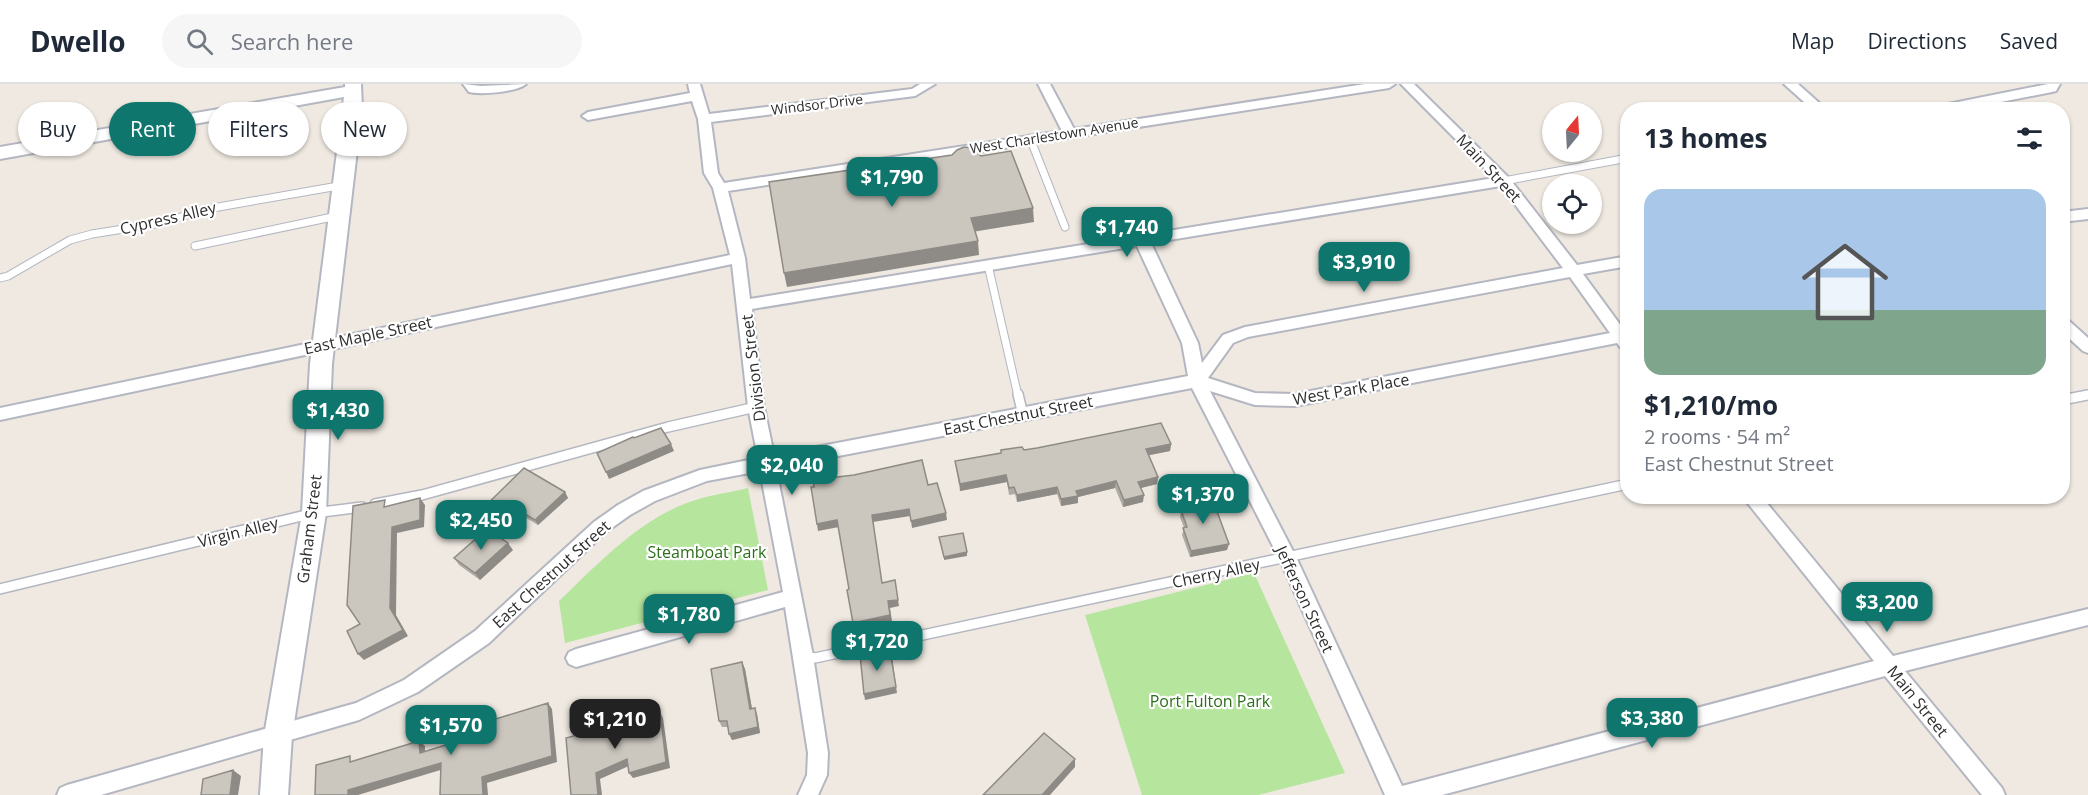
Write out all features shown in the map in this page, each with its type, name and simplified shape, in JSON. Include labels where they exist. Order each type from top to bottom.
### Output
[{"type":"street","points":[[469,84],[473,89],[481,90],[520,84]]},
{"type":"street","name":"Windsor Drive","points":[[704,119],[915,92],[929,84]]},
{"type":"street","points":[[1044,84],[1069,132]]},
{"type":"street","name":"West Charlestown Avenue","points":[[720,188],[1389,84]]},
{"type":"street","name":"Main Street","points":[[1407,84],[1504,182],[1540,225],[1572,272],[1620,334]]},
{"type":"street","points":[[1790,84],[1811,102]]},
{"type":"street","points":[[1979,102],[2052,88],[2054,84]]},
{"type":"street","points":[[0,153],[352,88]]},
{"type":"street","name":"Graham Street","points":[[274,795],[278,736],[315,513],[323,344],[353,108],[352,88]]},
{"type":"street","points":[[588,117],[695,90],[704,119],[712,176],[720,188]]},
{"type":"street","points":[[745,305],[1504,182]]},
{"type":"street","name":"Division Street","points":[[720,188],[738,258],[756,407],[804,656],[818,753],[817,776],[808,795]]},
{"type":"street","points":[[2070,216],[2088,214]]},
{"type":"street","name":"Jefferson Street","points":[[1142,240],[1190,343],[1197,381],[1287,557],[1395,795]]},
{"type":"street","name":"East Maple Street","points":[[0,414],[738,258]]},
{"type":"street","points":[[1197,381],[1228,339],[1245,332],[1620,263]]},
{"type":"street","points":[[2070,330],[2088,347]]},
{"type":"street","name":"West Park Place","points":[[1197,381],[1256,399],[1295,400],[1620,341]]},
{"type":"street","name":"East Chestnut Street","points":[[67,795],[359,711],[411,686],[482,636],[600,527],[624,510],[675,485],[706,475],[768,462],[1197,381]]},
{"type":"street","name":"Main Street","points":[[1757,504],[1995,795]]},
{"type":"street","points":[[576,658],[793,597]]},
{"type":"street","points":[[1405,795],[1889,666],[2088,617]]},
{"type":"lane","points":[[1030,138],[1065,227]]},
{"type":"lane","points":[[1504,182],[1528,175],[1620,159]]},
{"type":"lane","name":"Cypress Alley","points":[[0,278],[8,276],[70,240],[92,234],[161,223],[207,209],[344,185]]},
{"type":"lane","points":[[195,246],[340,216]]},
{"type":"lane","points":[[988,264],[1023,415]]},
{"type":"lane","points":[[2070,398],[2088,395]]},
{"type":"lane","name":"Virgin Alley","points":[[0,589],[315,513],[422,495],[668,427],[756,407]]},
{"type":"lane","name":"Cherry Alley","points":[[804,656],[815,658],[1620,486]]},
{"type":"green space","name":"Steamboat Park","points":[[748,488],[768,590],[565,643],[559,601],[623,541],[659,516],[679,506],[705,497]]},
{"type":"green space","name":"Port Fulton Park","points":[[1254,573],[1345,773],[1258,795],[1142,795],[1085,615]]},
{"type":"building","points":[[964,147],[972,148],[981,156],[1011,151],[1033,208],[971,218],[978,241],[784,273],[769,182],[952,155]]},
{"type":"building","points":[[1161,423],[1171,444],[1146,449],[1158,477],[1138,482],[1144,495],[1124,500],[1116,481],[1076,491],[1078,496],[1061,499],[1057,487],[1017,495],[1014,487],[1009,488],[1006,475],[960,484],[955,461],[1001,453],[1001,450],[1022,447],[1024,450],[1037,448]]},
{"type":"building","points":[[661,428],[671,444],[606,472],[597,453],[633,437]]},
{"type":"building","points":[[922,460],[928,485],[937,483],[946,513],[911,521],[909,509],[872,515],[882,583],[895,580],[898,600],[888,601],[890,615],[853,623],[837,520],[817,524],[811,487],[814,487],[813,480],[854,475]]},
{"type":"building","points":[[524,468],[565,492],[535,520],[520,511],[496,531],[474,517]]},
{"type":"building","points":[[1209,496],[1229,544],[1191,551],[1183,528],[1187,527],[1181,510],[1187,508],[1184,501]]},
{"type":"building","points":[[420,498],[420,520],[392,527],[390,608],[403,630],[358,654],[347,631],[360,624],[347,605],[353,506],[385,500],[384,507]]},
{"type":"building","points":[[487,529],[508,543],[475,573],[454,558]]},
{"type":"building","points":[[963,533],[967,552],[944,557],[939,537]]},
{"type":"building","points":[[890,650],[896,687],[864,694],[860,655]]},
{"type":"building","points":[[742,662],[750,709],[755,708],[758,727],[729,734],[727,721],[719,721],[711,669]]},
{"type":"building","points":[[548,703],[552,756],[482,777],[483,795],[440,795],[441,763],[348,790],[348,795],[315,795],[316,765],[350,756],[350,762],[419,741],[420,753],[459,741],[458,727],[489,718],[489,721]]},
{"type":"building","points":[[646,707],[648,714],[660,712],[666,762],[629,773],[627,759],[596,773],[598,795],[571,795],[566,738],[632,720],[632,711]]},
{"type":"building","points":[[1044,733],[1075,759],[1042,795],[983,795]]},
{"type":"building","points":[[233,770],[230,795],[201,795],[203,779]]}]
